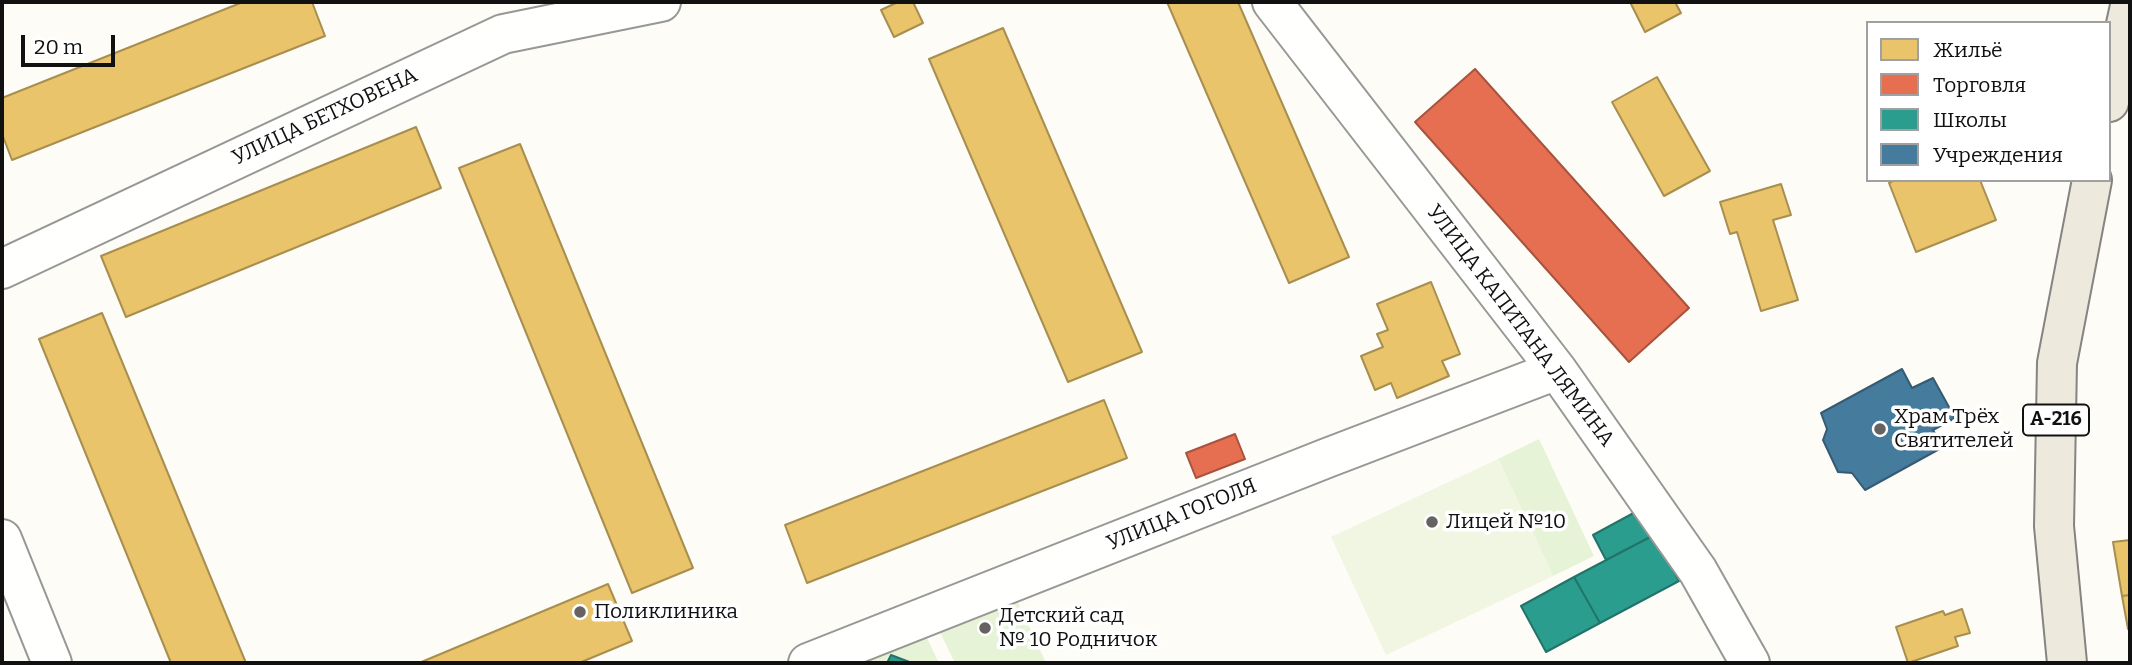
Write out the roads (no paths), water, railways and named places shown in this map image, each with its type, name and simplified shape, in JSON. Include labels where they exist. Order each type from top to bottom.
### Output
[{"type":"main road","points":[[2111,93],[2130,6]]},
{"type":"main road","name":"А-216","points":[[2067,663],[2054,526],[2057,363],[2092,182]]},
{"type":"street","name":"УЛИЦА БЕТХОВЕНА","points":[[2,269],[503,34],[661,2]]},
{"type":"street","name":"УЛИЦА КАПИТАНА ЛЯМИНА","points":[[1272,2],[1557,370],[1698,571],[1750,663]]},
{"type":"street","name":"УЛИЦА ГОГОЛЯ","points":[[808,663],[1327,457],[1557,370]]},
{"type":"street","points":[[2,540],[52,663]]},
{"type":"place","name":"Храм Трёх Святителей","points":[[1880,429]]},
{"type":"place","name":"Лицей №10","points":[[1432,522]]},
{"type":"place","name":"Поликлиника","points":[[580,612]]},
{"type":"place","name":"Детский сад № 10 Родничок","points":[[985,628]]}]
